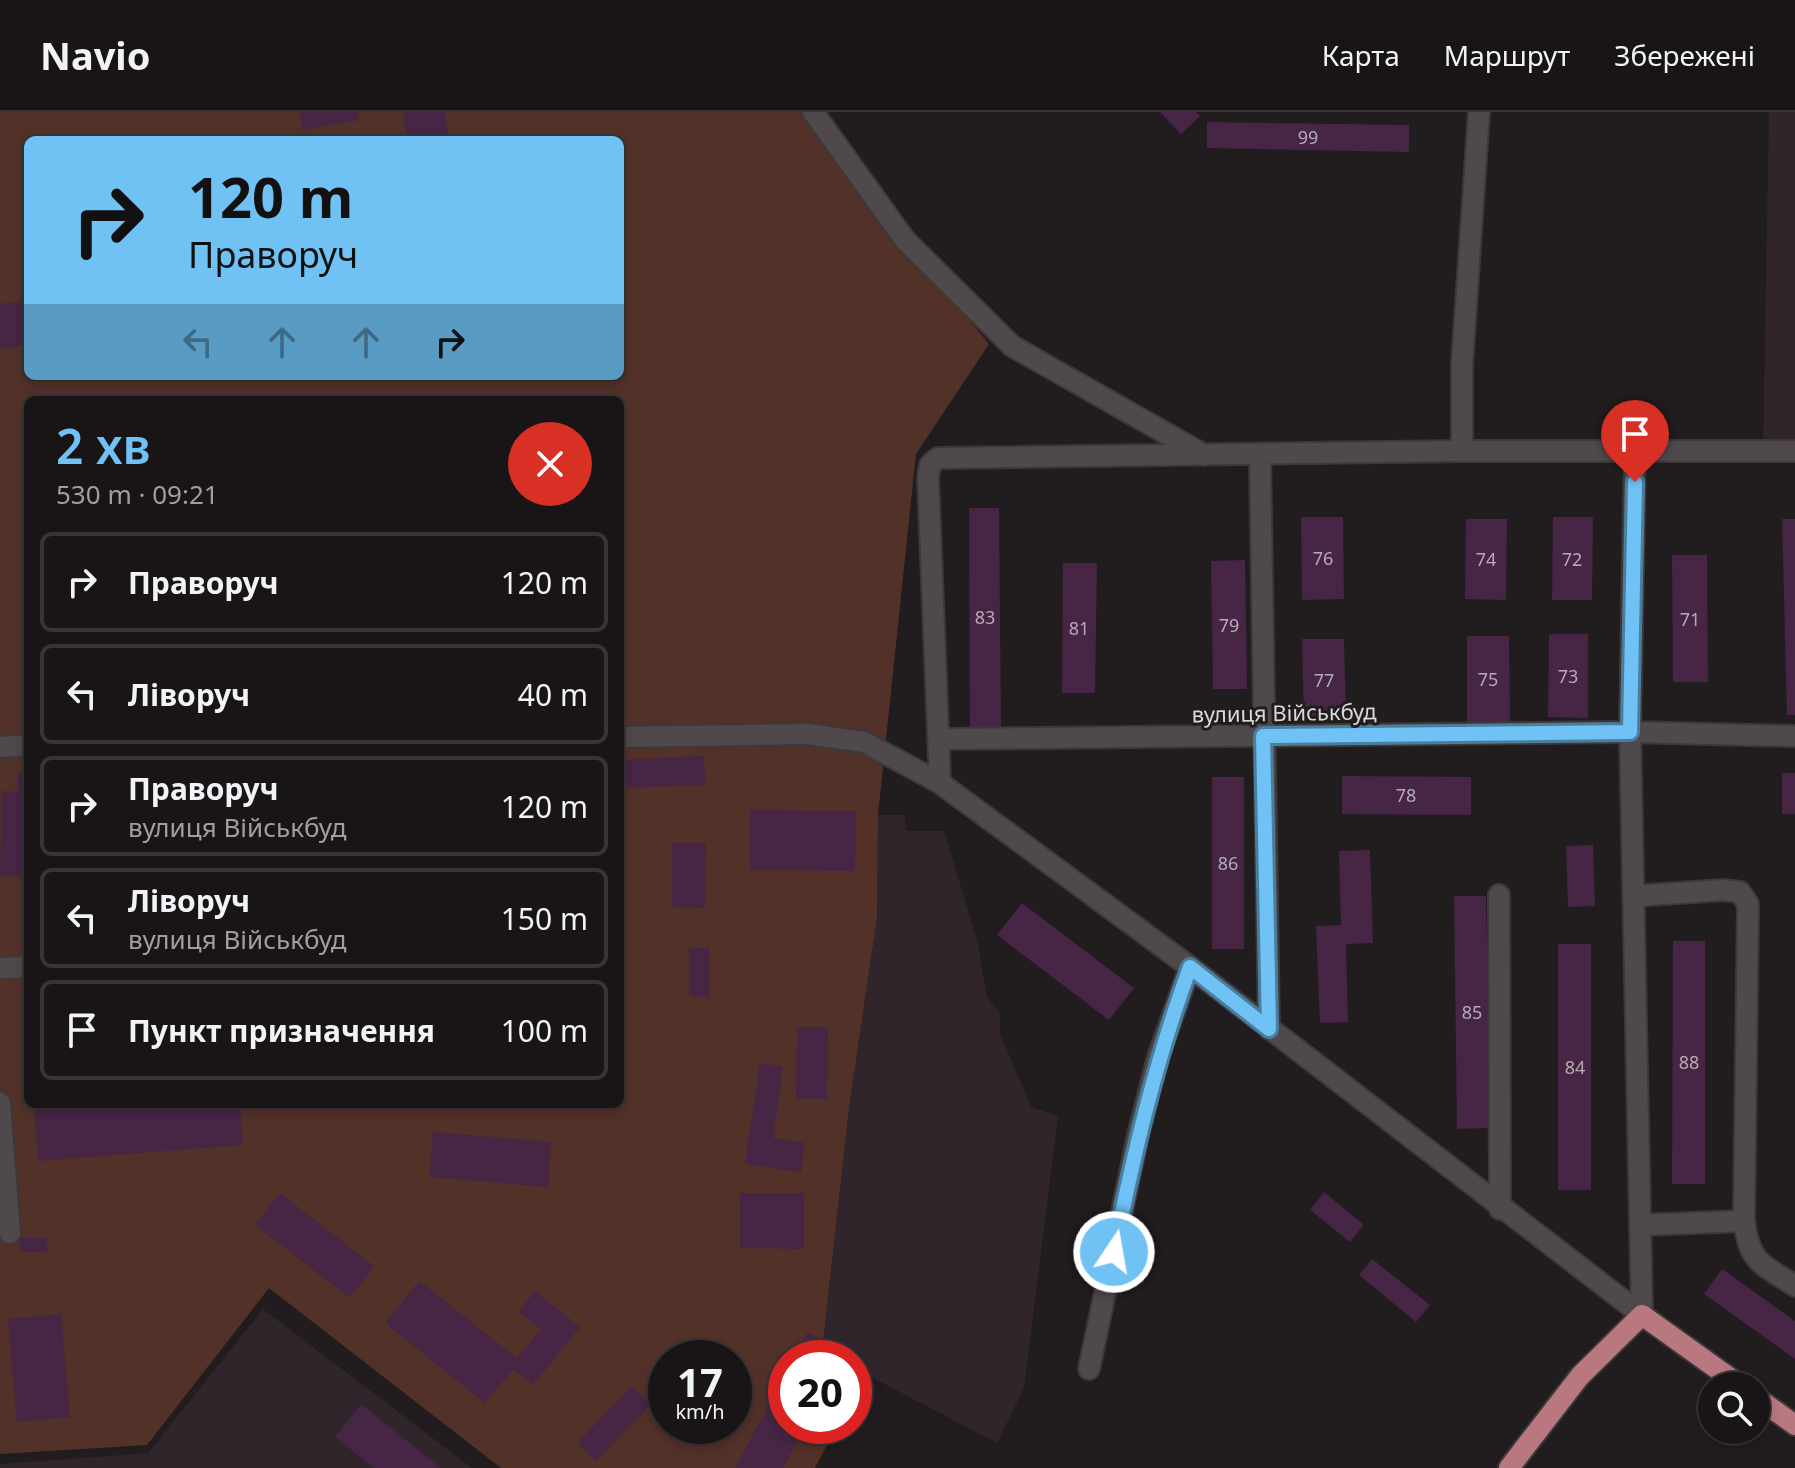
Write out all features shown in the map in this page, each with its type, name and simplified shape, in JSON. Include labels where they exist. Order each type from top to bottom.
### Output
[{"type":"main road","points":[[1509,1468],[1580,1376],[1642,1315],[1721,1372]]},
{"type":"main road","points":[[1770,1407],[1795,1425]]},
{"type":"street","points":[[813,112],[905,240],[1012,346],[1204,455]]},
{"type":"street","points":[[1462,451],[1462,364],[1479,112]]},
{"type":"street","points":[[940,783],[928,477],[930,465],[938,458],[1462,451],[1795,451]]},
{"type":"street","points":[[1635,451],[1630,732],[1642,1315]]},
{"type":"street","points":[[1260,454],[1269,1029]]},
{"type":"street","name":"вулиця Військбуд","points":[[938,739],[1630,732],[1795,736]]},
{"type":"street","points":[[624,737],[808,734],[864,742],[940,783],[1190,967],[1500,1209],[1594,1276],[1642,1315]]},
{"type":"street","points":[[0,747],[24,745]]},
{"type":"street","points":[[1634,896],[1723,890],[1740,892],[1748,904],[1744,1221],[1747,1246],[1754,1258],[1795,1286]]},
{"type":"street","points":[[1499,895],[1500,1209]]},
{"type":"street","points":[[0,968],[24,967]]},
{"type":"street","points":[[1089,1369],[1141,1122],[1158,1057],[1190,967]]},
{"type":"street","points":[[0,1103],[10,1233]]},
{"type":"street","points":[[1640,1225],[1744,1221]]},
{"type":"shaded area","points":[[0,112],[801,112],[989,344],[916,454],[878,815],[877,918],[849,1108],[823,1340],[768,1340],[768,1444],[828,1444],[815,1468],[501,1468],[269,1288],[147,1445],[0,1454]]},
{"type":"shaded area","points":[[1769,112],[1795,112],[1795,451],[1763,451]]},
{"type":"shaded area","points":[[878,815],[904,815],[907,831],[944,831],[977,940],[987,997],[1000,1013],[1000,1033],[1031,1107],[1058,1116],[1024,1388],[997,1443],[872,1377],[872,1340],[823,1340],[849,1108],[877,918]]},
{"type":"shaded area","points":[[263,1309],[472,1468],[0,1468],[0,1464],[148,1453]]},
{"type":"building","points":[[299,112],[357,112],[359,120],[302,130]]},
{"type":"building","points":[[403,112],[445,112],[448,136],[406,136]]},
{"type":"building","points":[[1160,112],[1196,112],[1200,116],[1181,134]]},
{"type":"building","points":[[1207,122],[1409,125],[1409,152],[1207,148]]},
{"type":"building","points":[[24,301],[24,346],[0,349],[0,304]]},
{"type":"building","points":[[969,508],[999,508],[1001,727],[970,727]]},
{"type":"building","points":[[1301,517],[1343,517],[1344,599],[1302,600]]},
{"type":"building","points":[[1553,517],[1593,517],[1592,600],[1552,600]]},
{"type":"building","points":[[1466,519],[1507,519],[1506,600],[1465,599]]},
{"type":"building","points":[[1782,519],[1795,519],[1795,715],[1787,715]]},
{"type":"building","points":[[1672,555],[1707,555],[1708,682],[1673,682]]},
{"type":"building","points":[[1245,560],[1247,689],[1213,689],[1211,561]]},
{"type":"building","points":[[1063,563],[1097,563],[1095,693],[1062,693]]},
{"type":"building","points":[[1549,634],[1588,634],[1588,718],[1548,717]]},
{"type":"building","points":[[1467,636],[1509,636],[1510,722],[1467,722]]},
{"type":"building","points":[[1302,639],[1344,639],[1346,721],[1304,722]]},
{"type":"building","points":[[704,756],[705,785],[624,788],[624,760]]},
{"type":"building","points":[[18,773],[24,773],[24,877],[0,876],[2,791],[18,792]]},
{"type":"building","points":[[1782,773],[1795,773],[1795,814],[1782,814]]},
{"type":"building","points":[[1342,776],[1471,777],[1471,815],[1342,814]]},
{"type":"building","points":[[1212,777],[1244,777],[1244,949],[1212,949]]},
{"type":"building","points":[[750,810],[856,811],[855,871],[750,870]]},
{"type":"building","points":[[672,843],[706,843],[705,908],[672,907]]},
{"type":"building","points":[[1593,845],[1595,906],[1568,907],[1566,846]]},
{"type":"building","points":[[1370,850],[1373,943],[1346,944],[1348,1022],[1320,1023],[1316,926],[1341,925],[1339,851]]},
{"type":"building","points":[[1454,896],[1486,896],[1490,1128],[1457,1129]]},
{"type":"building","points":[[1022,903],[1134,988],[1109,1020],[997,935]]},
{"type":"building","points":[[1673,941],[1705,941],[1705,1184],[1672,1184]]},
{"type":"building","points":[[1558,944],[1591,944],[1591,1190],[1558,1190]]},
{"type":"building","points":[[689,948],[710,948],[710,997],[689,996]]},
{"type":"building","points":[[797,1027],[828,1027],[827,1099],[796,1099]]},
{"type":"building","points":[[760,1063],[783,1067],[773,1138],[805,1143],[801,1172],[745,1164]]},
{"type":"building","points":[[34,1108],[240,1108],[243,1145],[38,1161]]},
{"type":"building","points":[[433,1132],[551,1142],[548,1187],[429,1177]]},
{"type":"building","points":[[1324,1192],[1364,1225],[1350,1242],[1310,1210]]},
{"type":"building","points":[[280,1193],[374,1266],[350,1298],[255,1225]]},
{"type":"building","points":[[740,1193],[804,1193],[804,1249],[740,1248]]},
{"type":"building","points":[[20,1238],[47,1238],[47,1252],[20,1252]]},
{"type":"building","points":[[1372,1259],[1430,1305],[1416,1322],[1359,1275]]},
{"type":"building","points":[[1722,1269],[1795,1321],[1795,1359],[1704,1294]]},
{"type":"building","points":[[419,1281],[517,1358],[541,1329],[519,1312],[535,1291],[580,1327],[533,1385],[513,1369],[485,1403],[385,1323]]},
{"type":"building","points":[[61,1314],[70,1417],[17,1422],[8,1319]]},
{"type":"building","points":[[808,1332],[823,1340],[804,1340]]},
{"type":"building","points":[[631,1387],[648,1402],[648,1408],[596,1461],[577,1443]]},
{"type":"building","points":[[361,1404],[441,1468],[374,1468],[335,1437]]},
{"type":"building","points":[[768,1407],[768,1444],[796,1444],[783,1468],[735,1468],[748,1444],[752,1444],[752,1436]]},
{"type":"route","points":[[1114,1252],[1158,1057],[1190,967],[1269,1029],[1263,736],[1630,732],[1635,482]]}]
